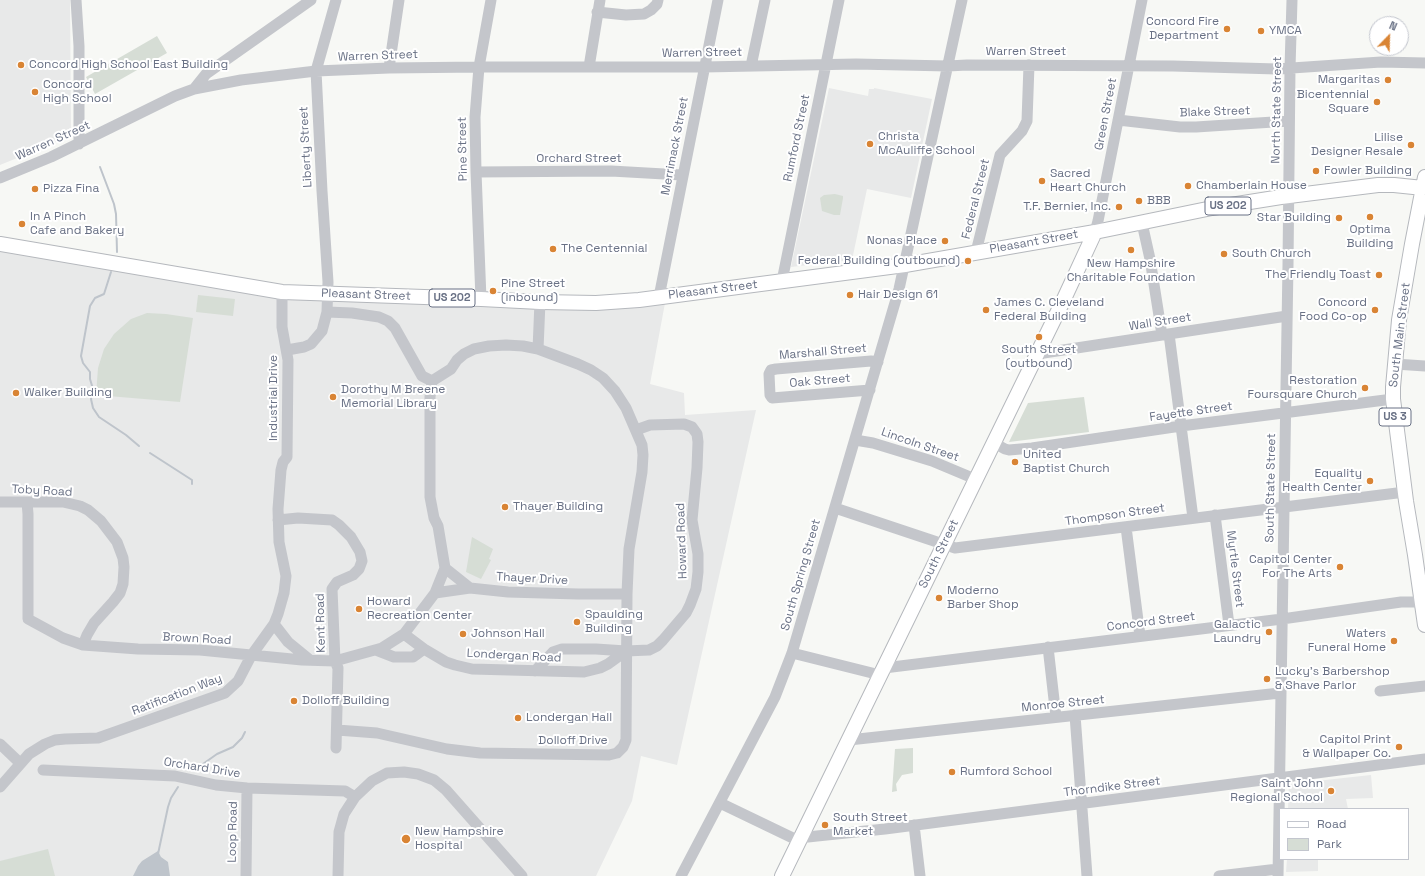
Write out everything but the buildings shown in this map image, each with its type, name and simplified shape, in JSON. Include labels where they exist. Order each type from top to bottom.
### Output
[{"type":"main road","name":"Pleasant Street","points":[[0,244],[282,292],[596,303],[659,297],[905,265],[1095,232],[1212,208],[1289,196],[1378,184],[1424,185]]},
{"type":"main road","name":"South Main Street","points":[[1424,185],[1399,320],[1393,399],[1405,492],[1421,562],[1421,602],[1425,625]]},
{"type":"main road","name":"South Street","points":[[782,876],[1064,299],[1095,232]]},
{"type":"street","points":[[76,0],[79,46],[79,144]]},
{"type":"street","points":[[194,89],[206,74],[311,0]]},
{"type":"street","name":"Liberty Street","points":[[287,350],[304,347],[311,344],[322,331],[327,312],[328,282],[316,71],[336,0]]},
{"type":"street","points":[[389,68],[399,0]]},
{"type":"street","name":"Pine Street","points":[[481,299],[475,117],[479,67],[491,0]]},
{"type":"street","points":[[588,67],[600,0]]},
{"type":"street","points":[[597,12],[626,15],[644,14],[651,10],[657,4],[658,0]]},
{"type":"street","name":"Merrimack Street","points":[[659,297],[682,175],[718,0]]},
{"type":"street","points":[[751,66],[765,0]]},
{"type":"street","name":"Rumford Street","points":[[782,281],[839,0]]},
{"type":"street","name":"South Spring Street","points":[[681,876],[775,697],[792,653],[870,390],[905,265],[962,0]]},
{"type":"street","name":"Green Street","points":[[1095,232],[1142,0]]},
{"type":"street","name":"North State Street","points":[[1289,196],[1292,0]]},
{"type":"street","name":"Warren Street","points":[[0,178],[79,144],[175,96],[194,89],[241,80],[316,71],[389,68],[479,67],[704,67],[826,65],[948,66],[967,64],[1290,68],[1382,62],[1425,63]]},
{"type":"street","name":"Federal Street","points":[[976,252],[1000,155],[1022,131],[1027,121],[1029,65]]},
{"type":"street","name":"Blake Street","points":[[1118,120],[1180,127],[1289,121]]},
{"type":"street","name":"Orchard Street","points":[[476,172],[611,171],[682,175]]},
{"type":"street","name":"South State Street","points":[[1279,808],[1289,196]]},
{"type":"street","points":[[1142,223],[1165,335],[1181,426],[1193,518]]},
{"type":"street","name":"Industrial Drive","points":[[282,292],[282,327],[288,360],[286,457]]},
{"type":"street","points":[[538,349],[540,302]]},
{"type":"street","points":[[327,312],[352,313],[379,317],[388,321],[395,328],[422,376],[432,381],[430,397],[430,497],[434,518],[438,526],[445,568],[470,588]]},
{"type":"street","name":"Wall Street","points":[[1037,354],[1287,316]]},
{"type":"street","name":"Dolloff Drive","points":[[337,730],[377,733],[447,749],[480,753],[613,754],[617,753],[623,747],[626,740],[627,594],[631,537],[642,472],[643,455],[642,444],[622,400],[604,378],[578,364],[538,349],[506,345],[474,349],[464,354],[457,360],[451,370],[432,381]]},
{"type":"street","name":"Marshall Street","points":[[772,398],[770,395],[769,384],[769,374],[771,370],[871,361],[878,362]]},
{"type":"street","points":[[1395,364],[1425,366]]},
{"type":"street","name":"Oak Street","points":[[772,398],[870,390]]},
{"type":"street","name":"Fayette Street","points":[[994,443],[1008,450],[1393,399]]},
{"type":"street","name":"Howard Road","points":[[626,651],[649,650],[657,646],[663,640],[686,613],[696,589],[698,572],[698,554],[692,520],[697,462],[697,434],[692,427],[684,424],[650,425],[636,430]]},
{"type":"street","name":"Lincoln Street","points":[[855,440],[873,443],[932,461],[975,479]]},
{"type":"street","name":"Ratification Way","points":[[0,787],[36,748],[50,742],[65,739],[98,738],[226,693],[238,681],[251,656],[274,624],[284,593],[286,576],[279,542],[278,520],[281,470],[286,457]]},
{"type":"street","name":"Thompson Street","points":[[835,508],[944,545],[955,548],[966,548],[1405,492]]},
{"type":"street","name":"Toby Road","points":[[0,502],[63,502],[76,505],[88,510],[101,521],[112,534],[121,550],[123,558],[123,584],[120,592],[113,602],[94,623],[83,646]]},
{"type":"street","name":"Brown Road","points":[[27,502],[28,619],[63,638],[83,646],[200,650],[251,656],[335,661],[382,648],[404,634],[435,593],[445,568]]},
{"type":"street","name":"Myrtle Street","points":[[1215,516],[1229,625]]},
{"type":"street","name":"Kent Road","points":[[278,520],[298,518],[332,520],[351,537],[360,552],[362,561],[359,569],[353,575],[337,582],[332,589],[335,661]]},
{"type":"street","points":[[1126,527],[1140,636]]},
{"type":"street","name":"Thayer Drive","points":[[435,593],[470,588],[508,592],[627,594]]},
{"type":"street","name":"Concord Street","points":[[792,653],[882,671],[1401,602],[1421,602]]},
{"type":"street","points":[[274,624],[288,642],[310,660]]},
{"type":"street","name":"Londergan Road","points":[[404,634],[424,649],[446,662],[472,669],[584,672],[600,668],[608,664],[626,651]]},
{"type":"street","points":[[1048,648],[1056,717]]},
{"type":"street","points":[[376,650],[394,657],[413,657],[424,649]]},
{"type":"street","points":[[535,671],[553,652],[562,649],[626,651]]},
{"type":"street","points":[[335,661],[338,668],[336,748]]},
{"type":"street","points":[[1380,691],[1425,686]]},
{"type":"street","name":"Monroe Street","points":[[849,740],[1280,693]]},
{"type":"street","points":[[1075,715],[1087,876]]},
{"type":"street","points":[[0,744],[20,764]]},
{"type":"street","name":"Thorndike Street","points":[[720,803],[801,838],[1425,760]]},
{"type":"street","name":"Orchard Drive","points":[[43,770],[174,776],[216,785],[247,788],[345,791],[355,797]]},
{"type":"street","points":[[338,876],[339,832],[344,814],[355,797],[372,781],[387,774],[404,772],[418,774],[434,780],[446,790],[522,876]]},
{"type":"street","name":"Loop Road","points":[[246,876],[247,788]]},
{"type":"street","points":[[914,825],[920,876]]},
{"type":"street","name":"South State Street","points":[[1278,873],[1279,826]]},
{"type":"street","points":[[1219,876],[1278,873]]},
{"type":"shaded area","name":"Concord High School","points":[[0,0],[70,0],[71,136],[0,165]]},
{"type":"shaded area","name":"Christa McAuliffe School","points":[[829,88],[868,96],[869,89],[874,88],[932,99],[911,198],[867,189],[852,260],[791,267]]},
{"type":"shaded area","points":[[0,248],[207,284],[665,303],[650,384],[684,393],[685,415],[756,410],[677,765],[641,756],[632,801],[596,876],[0,876]]},
{"type":"shaded area","name":"Saint John Regional School","points":[[1371,775],[1373,798],[1346,799],[1348,808],[1288,808],[1289,784]]},
{"type":"shaded area","points":[[158,851],[161,857],[168,862],[170,876],[133,876],[142,861]]},
{"type":"shaded area","points":[[1287,860],[1318,860],[1318,871],[1286,872]]},
{"type":"green space","points":[[157,36],[167,53],[95,94],[86,77]]},
{"type":"green space","points":[[835,194],[843,196],[840,215],[834,215],[822,211],[820,198],[824,195]]},
{"type":"green space","points":[[198,295],[235,299],[233,316],[196,312]]},
{"type":"green space","points":[[147,313],[193,318],[180,402],[96,395],[98,368],[104,349],[114,334],[131,319]]},
{"type":"green space","points":[[1084,397],[1089,432],[1009,442],[1028,403]]},
{"type":"green space","points":[[472,537],[493,549],[489,559],[491,560],[481,579],[466,572]]},
{"type":"green space","points":[[913,748],[913,773],[902,775],[896,784],[897,791],[892,792],[895,749]]},
{"type":"green space","points":[[48,849],[55,876],[0,876],[0,861]]},
{"type":"waterway","points":[[100,167],[114,204],[116,214],[117,252]]},
{"type":"waterway","points":[[111,272],[104,294],[95,298],[90,306],[81,356],[83,363],[90,372],[90,379],[93,389],[91,399],[93,408],[99,417],[126,435],[139,446]]},
{"type":"waterway","points":[[150,453],[192,480],[192,484]]},
{"type":"waterway","points":[[193,771],[217,754],[233,747],[242,738],[245,732]]},
{"type":"waterway","points":[[158,854],[168,807],[171,798],[178,787]]},
{"type":"place","name":"Concord Fire Department","points":[[1227,29]]},
{"type":"place","name":"YMCA","points":[[1261,31]]},
{"type":"place","name":"Concord High School East Building","points":[[21,65]]},
{"type":"place","name":"Margaritas","points":[[1388,80]]},
{"type":"place","name":"Concord High School","points":[[35,92]]},
{"type":"place","name":"Bicentennial Square","points":[[1377,102]]},
{"type":"place","name":"Christa McAuliffe School","points":[[870,144]]},
{"type":"place","name":"Lilise Designer Resale","points":[[1411,145]]},
{"type":"place","name":"Fowler Building","points":[[1316,171]]},
{"type":"place","name":"Sacred Heart Church","points":[[1042,181]]},
{"type":"place","name":"Chamberlain House","points":[[1188,186]]},
{"type":"place","name":"Pizza Fina","points":[[35,189]]},
{"type":"place","name":"BBB","points":[[1139,201]]},
{"type":"place","name":"T.F. Bernier, Inc.","points":[[1119,207]]},
{"type":"place","name":"Optima Building","points":[[1370,217]]},
{"type":"place","name":"Star Building","points":[[1339,218]]},
{"type":"place","name":"In A Pinch Cafe and Bakery","points":[[22,224]]},
{"type":"place","name":"Nonas Place","points":[[945,241]]},
{"type":"place","name":"The Centennial","points":[[553,249]]},
{"type":"place","name":"New Hampshire Charitable Foundation","points":[[1131,250]]},
{"type":"place","name":"South Church","points":[[1224,254]]},
{"type":"place","name":"Federal Building (outbound)","points":[[968,261]]},
{"type":"place","name":"The Friendly Toast","points":[[1379,275]]},
{"type":"place","name":"Pine Street (inbound)","points":[[493,291]]},
{"type":"place","name":"Hair Design 61","points":[[850,295]]},
{"type":"place","name":"James C. Cleveland Federal Building","points":[[986,310]]},
{"type":"place","name":"Concord Food Co-op","points":[[1375,310]]},
{"type":"place","name":"South Street (outbound)","points":[[1039,337]]},
{"type":"place","name":"Restoration Foursquare Church","points":[[1365,388]]},
{"type":"place","name":"Walker Building","points":[[16,393]]},
{"type":"place","name":"Dorothy M Breene Memorial Library","points":[[333,397]]},
{"type":"place","name":"United Baptist Church","points":[[1015,462]]},
{"type":"place","name":"Equality Health Center","points":[[1370,481]]},
{"type":"place","name":"Thayer Building","points":[[505,507]]},
{"type":"place","name":"Capitol Center For The Arts","points":[[1340,567]]},
{"type":"place","name":"Moderno Barber Shop","points":[[939,598]]},
{"type":"place","name":"Howard Recreation Center","points":[[359,609]]},
{"type":"place","name":"Spaulding Building","points":[[577,622]]},
{"type":"place","name":"Galactic Laundry","points":[[1269,632]]},
{"type":"place","name":"Johnson Hall","points":[[463,634]]},
{"type":"place","name":"Waters Funeral Home","points":[[1394,641]]},
{"type":"place","name":"Lucky's Barbershop & Shave Parlor","points":[[1267,679]]},
{"type":"place","name":"Dolloff Building","points":[[294,701]]},
{"type":"place","name":"Londergan Hall","points":[[518,718]]},
{"type":"place","name":"Capitol Print & Wallpaper Co.","points":[[1399,747]]},
{"type":"place","name":"Rumford School","points":[[952,772]]},
{"type":"place","name":"Saint John Regional School","points":[[1331,791]]},
{"type":"place","name":"South Street Market","points":[[825,825]]},
{"type":"place","name":"New Hampshire Hospital","points":[[406,839]]}]
